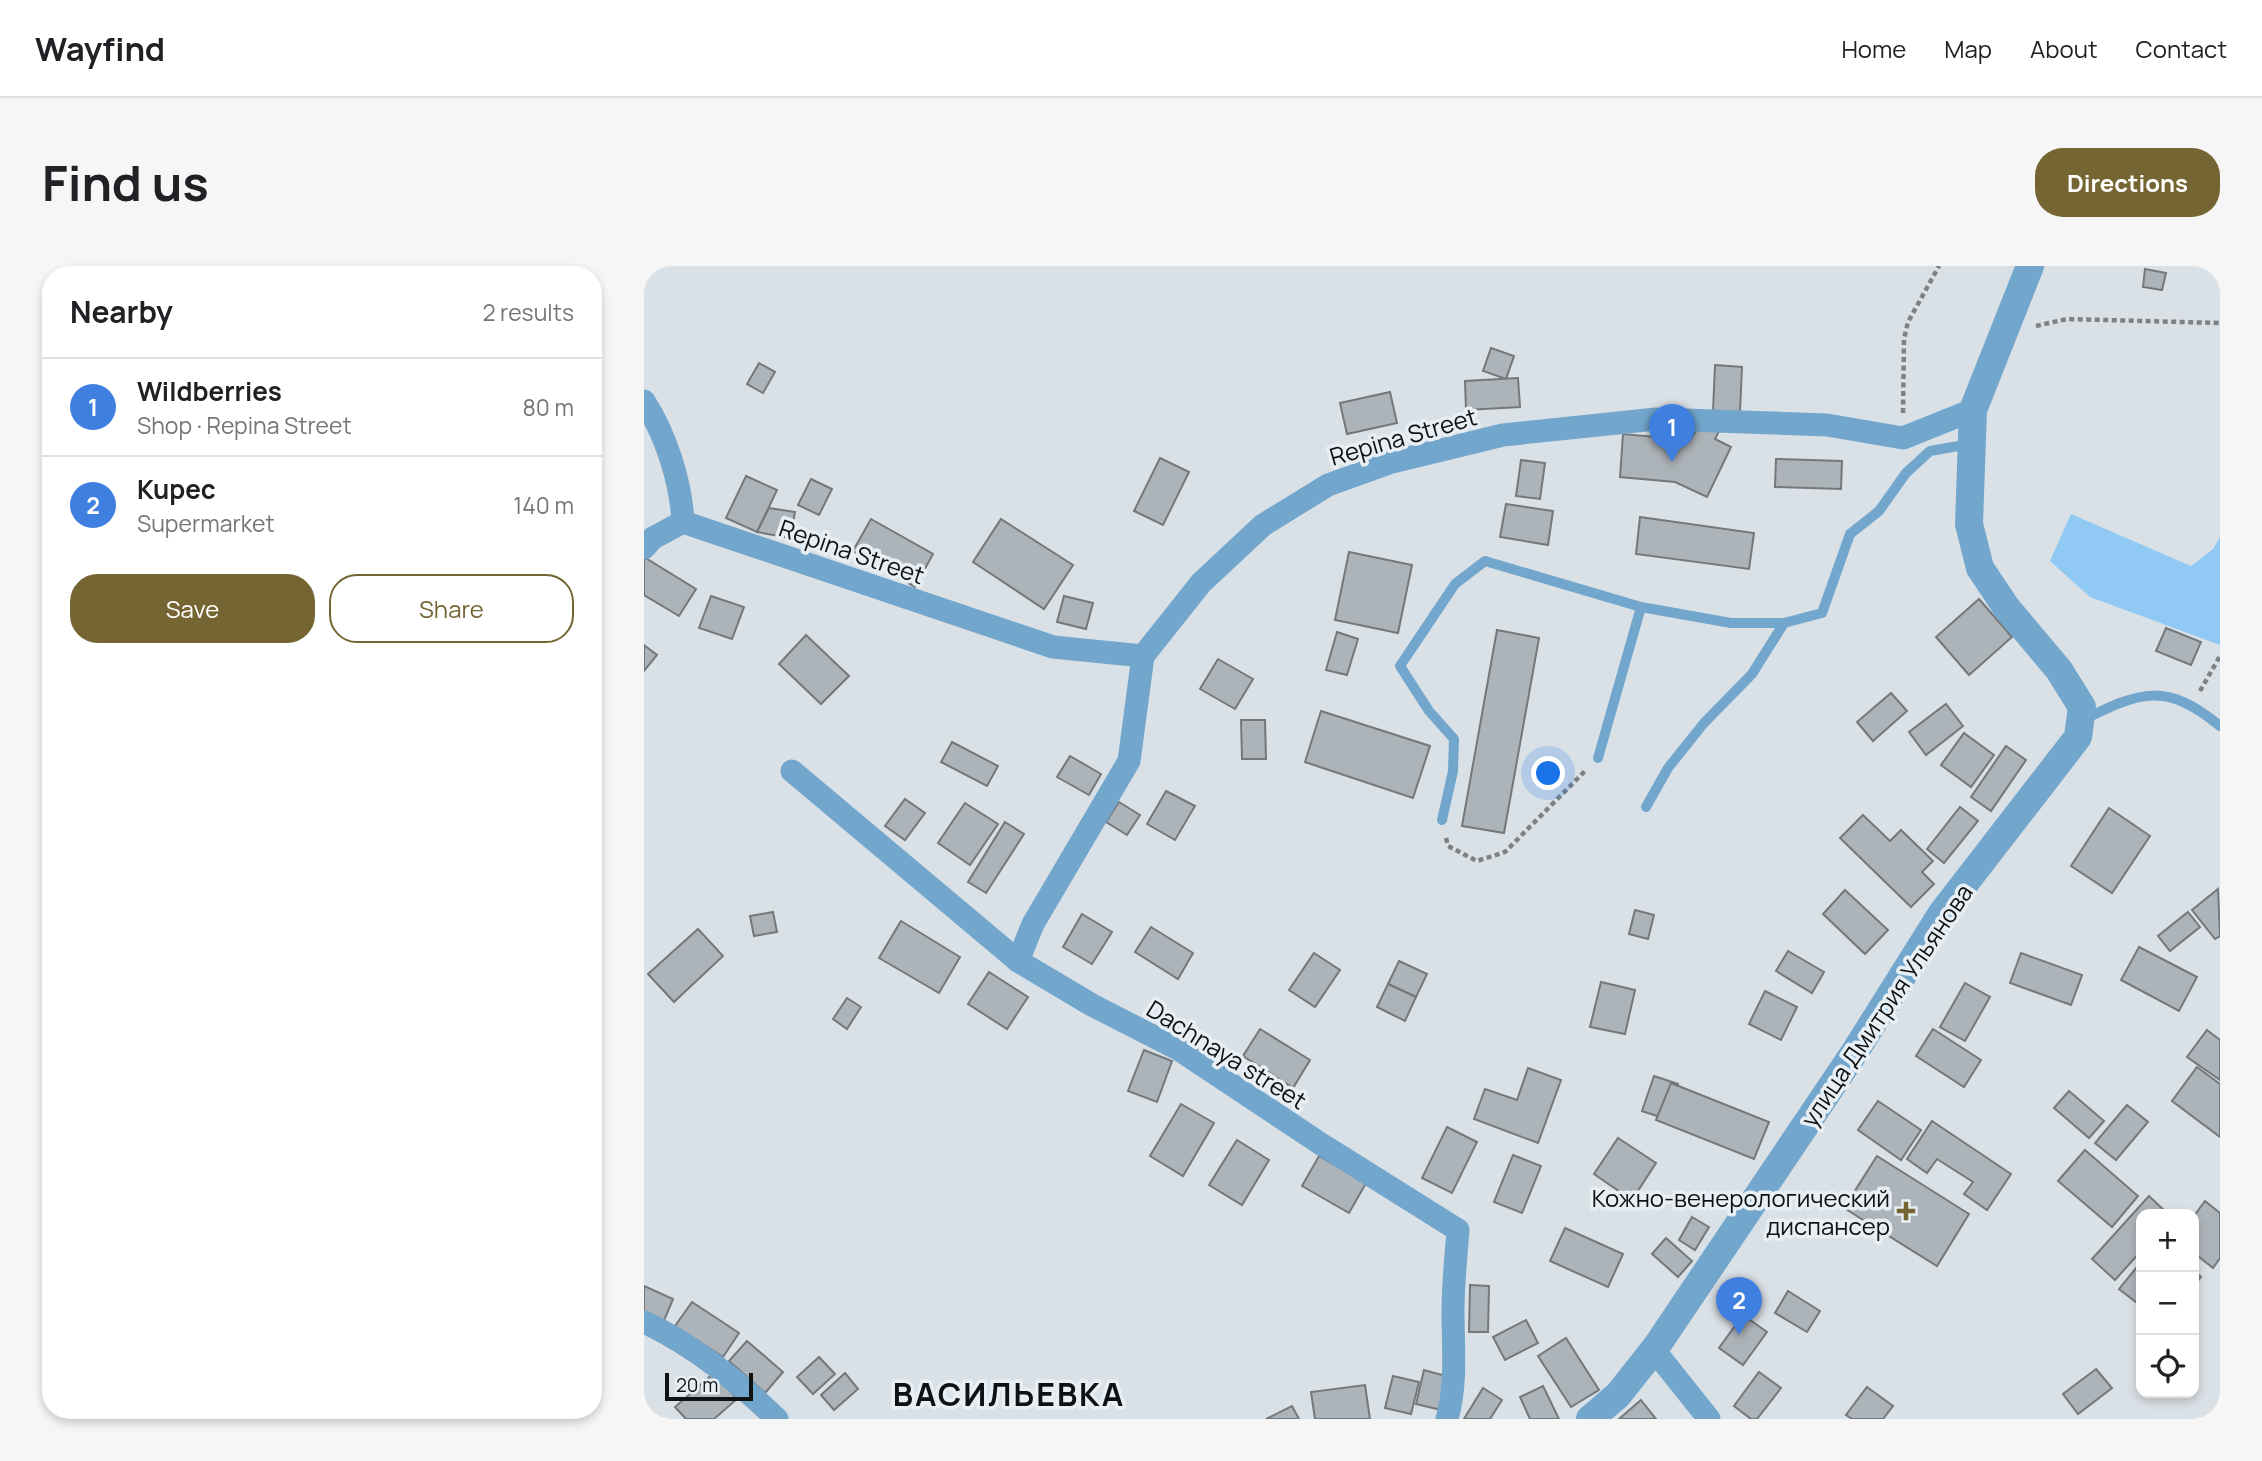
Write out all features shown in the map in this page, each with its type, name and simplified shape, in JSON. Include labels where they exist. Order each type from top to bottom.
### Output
[{"type":"street","points":[[2030,266],[2001,333],[1973,410],[1969,524],[1980,568],[2006,607],[2059,670],[2082,707],[2082,720]]},
{"type":"street","points":[[644,401],[656,419],[682,498],[683,522],[653,538],[644,548]]},
{"type":"street","points":[[1903,438],[1973,410]]},
{"type":"street","name":"Repina Street","points":[[683,522],[1053,647],[1143,656],[1201,583],[1263,525],[1328,485],[1441,448],[1503,435],[1656,419],[1828,425],[1903,438]]},
{"type":"street","points":[[1018,961],[1033,924],[1129,761],[1143,656]]},
{"type":"street","name":"улица Дмитрия Ульянова","points":[[1590,1419],[1618,1395],[1654,1350],[1856,1050],[1942,913],[2053,773],[2078,737],[2082,720]]},
{"type":"street","name":"Dachnaya street","points":[[792,771],[1018,961],[1092,1005],[1178,1049],[1321,1144],[1458,1230],[1453,1312],[1456,1363],[1447,1419]]},
{"type":"street","points":[[644,1322],[677,1338],[741,1384],[777,1419]]},
{"type":"street","points":[[1654,1350],[1709,1419]]},
{"type":"lane","points":[[1443,820],[1453,771],[1454,739],[1429,711],[1400,666],[1455,584],[1485,561],[1641,607],[1731,623],[1784,623],[1822,613],[1850,534],[1879,511],[1906,473],[1930,451],[1970,444]]},
{"type":"lane","points":[[1598,758],[1641,607]]},
{"type":"lane","points":[[1646,807],[1668,768],[1697,732],[1752,674],[1784,623]]},
{"type":"lane","points":[[2082,720],[2125,699],[2152,695],[2193,704],[2220,726]]},
{"type":"path","points":[[1903,438],[1904,339],[1915,304],[1939,266]]},
{"type":"path","points":[[2001,333],[2067,319],[2220,323]]},
{"type":"path","points":[[2193,704],[2220,656]]},
{"type":"path","points":[[1443,820],[1448,846],[1477,860],[1505,852],[1598,758]]},
{"type":"shaded area","points":[[2071,514],[2191,566],[2213,549],[2220,537],[2220,645],[2090,597],[2050,561]]},
{"type":"building","points":[[2145,269],[2166,273],[2162,290],[2143,287]]},
{"type":"building","points":[[1491,348],[1514,356],[1506,379],[1483,371]]},
{"type":"building","points":[[759,363],[775,372],[763,393],[747,384]]},
{"type":"building","points":[[1715,365],[1742,367],[1740,412],[1713,411]]},
{"type":"building","points":[[1518,378],[1520,407],[1466,410],[1465,381]]},
{"type":"building","points":[[1390,392],[1397,423],[1347,434],[1340,403]]},
{"type":"building","points":[[1698,427],[1721,427],[1715,439],[1731,447],[1707,497],[1675,482],[1620,477],[1623,434],[1690,440]]},
{"type":"building","points":[[1160,458],[1189,472],[1163,525],[1134,511]]},
{"type":"building","points":[[1776,459],[1842,461],[1841,489],[1775,487]]},
{"type":"building","points":[[1521,460],[1545,463],[1540,499],[1516,496]]},
{"type":"building","points":[[746,476],[777,490],[757,532],[726,518]]},
{"type":"building","points":[[811,479],[832,489],[819,515],[798,505]]},
{"type":"building","points":[[1506,504],[1553,511],[1548,545],[1500,537]]},
{"type":"building","points":[[769,508],[795,512],[790,538],[757,532]]},
{"type":"building","points":[[1640,517],[1754,533],[1749,569],[1636,554]]},
{"type":"building","points":[[871,519],[933,554],[915,587],[853,551]]},
{"type":"building","points":[[1001,519],[1073,565],[1044,609],[973,562]]},
{"type":"building","points":[[1349,552],[1412,565],[1398,633],[1335,620]]},
{"type":"building","points":[[644,557],[696,589],[679,616],[644,595]]},
{"type":"building","points":[[711,596],[744,607],[732,639],[699,628]]},
{"type":"building","points":[[1064,596],[1093,603],[1086,629],[1057,622]]},
{"type":"building","points":[[1979,599],[2012,637],[1969,675],[1936,637]]},
{"type":"building","points":[[2166,628],[2201,642],[2191,665],[2156,651]]},
{"type":"building","points":[[1497,630],[1539,638],[1504,833],[1462,826]]},
{"type":"building","points":[[1337,632],[1358,639],[1347,675],[1326,670]]},
{"type":"building","points":[[806,635],[849,676],[821,704],[779,664]]},
{"type":"building","points":[[644,645],[657,655],[644,671]]},
{"type":"building","points":[[1218,659],[1253,679],[1235,709],[1200,689]]},
{"type":"building","points":[[1891,693],[1907,711],[1873,741],[1857,722]]},
{"type":"building","points":[[1946,704],[1963,726],[1926,755],[1909,732]]},
{"type":"building","points":[[1321,711],[1430,746],[1413,798],[1305,762]]},
{"type":"building","points":[[1241,720],[1265,720],[1266,759],[1242,759]]},
{"type":"building","points":[[1964,733],[1994,755],[1971,787],[1941,765]]},
{"type":"building","points":[[952,742],[998,766],[987,786],[941,762]]},
{"type":"building","points":[[2006,746],[2026,760],[1991,811],[1971,797]]},
{"type":"building","points":[[1070,756],[1101,774],[1089,795],[1057,777]]},
{"type":"building","points":[[1166,791],[1195,806],[1175,840],[1147,824]]},
{"type":"building","points":[[905,799],[925,813],[905,840],[885,826]]},
{"type":"building","points":[[1119,802],[1140,815],[1127,835],[1106,822]]},
{"type":"building","points":[[965,803],[998,824],[970,865],[938,843]]},
{"type":"building","points":[[1960,807],[1978,821],[1944,863],[1927,849]]},
{"type":"building","points":[[2109,808],[2150,836],[2112,893],[2071,866]]},
{"type":"building","points":[[1863,815],[1890,841],[1901,830],[1933,861],[1922,872],[1934,884],[1911,907],[1840,838]]},
{"type":"building","points":[[1005,822],[1024,834],[986,893],[968,882]]},
{"type":"building","points":[[2218,889],[2220,936],[2215,939],[2192,910]]},
{"type":"building","points":[[1845,890],[1888,930],[1865,954],[1823,914]]},
{"type":"building","points":[[1635,910],[1654,915],[1648,939],[1629,934]]},
{"type":"building","points":[[773,912],[777,932],[754,936],[750,916]]},
{"type":"building","points":[[2188,912],[2200,927],[2170,951],[2158,936]]},
{"type":"building","points":[[1082,914],[1112,932],[1092,964],[1063,947]]},
{"type":"building","points":[[901,921],[960,957],[939,993],[879,958]]},
{"type":"building","points":[[1151,927],[1193,953],[1178,979],[1135,952]]},
{"type":"building","points":[[698,929],[723,956],[674,1002],[648,974]]},
{"type":"building","points":[[2139,947],[2197,977],[2179,1011],[2121,980]]},
{"type":"building","points":[[1788,951],[1824,972],[1812,993],[1776,971]]},
{"type":"building","points":[[1314,953],[1340,970],[1315,1007],[1289,990]]},
{"type":"building","points":[[2021,953],[2082,975],[2071,1005],[2010,983]]},
{"type":"building","points":[[1399,961],[1427,974],[1416,997],[1388,984]]},
{"type":"building","points":[[989,972],[1028,997],[1007,1029],[968,1004]]},
{"type":"building","points":[[1601,982],[1635,990],[1625,1034],[1590,1027]]},
{"type":"building","points":[[1965,983],[1990,997],[1965,1041],[1940,1027]]},
{"type":"building","points":[[1388,984],[1416,997],[1405,1021],[1377,1007]]},
{"type":"building","points":[[1765,991],[1797,1007],[1781,1040],[1749,1024]]},
{"type":"building","points":[[847,998],[861,1007],[847,1029],[833,1019]]},
{"type":"building","points":[[1260,1029],[1310,1060],[1293,1088],[1243,1056]]},
{"type":"building","points":[[1933,1029],[1981,1060],[1964,1087],[1916,1056]]},
{"type":"building","points":[[2207,1030],[2220,1040],[2220,1080],[2187,1057]]},
{"type":"building","points":[[1144,1050],[1172,1061],[1157,1102],[1128,1091]]},
{"type":"building","points":[[2197,1067],[2220,1084],[2220,1137],[2172,1101]]},
{"type":"building","points":[[1528,1068],[1561,1080],[1538,1143],[1474,1119],[1485,1089],[1517,1100]]},
{"type":"building","points":[[1654,1076],[1678,1084],[1666,1119],[1642,1111]]},
{"type":"building","points":[[1671,1083],[1769,1122],[1754,1159],[1656,1120]]},
{"type":"building","points":[[2069,1091],[2104,1121],[2089,1138],[2054,1108]]},
{"type":"building","points":[[1878,1101],[1921,1130],[1901,1160],[1858,1130]]},
{"type":"building","points":[[1181,1104],[1214,1123],[1183,1176],[1150,1156]]},
{"type":"building","points":[[2127,1105],[2148,1122],[2116,1160],[2095,1143]]},
{"type":"building","points":[[1932,1121],[2011,1174],[1987,1210],[1964,1194],[1973,1182],[1937,1159],[1927,1173],[1907,1159]]},
{"type":"building","points":[[1447,1127],[1477,1142],[1452,1193],[1422,1178]]},
{"type":"building","points":[[1618,1138],[1656,1163],[1632,1200],[1594,1174]]},
{"type":"building","points":[[1237,1140],[1269,1160],[1242,1205],[1209,1185]]},
{"type":"building","points":[[2085,1150],[2138,1196],[2112,1227],[2058,1181]]},
{"type":"building","points":[[1513,1155],[1541,1166],[1522,1213],[1494,1202]]},
{"type":"building","points":[[1319,1156],[1366,1183],[1349,1213],[1302,1186]]},
{"type":"building","name":"Кожно-венерологический диспансер","points":[[1877,1156],[1969,1214],[1937,1266],[1844,1208]]},
{"type":"building","points":[[2149,1196],[2163,1209],[2137,1209]]},
{"type":"building","points":[[2205,1201],[2220,1213],[2220,1258],[2213,1268],[2199,1257],[2199,1209]]},
{"type":"building","points":[[2136,1210],[2136,1257],[2115,1280],[2092,1259]]},
{"type":"building","points":[[1692,1217],[1709,1227],[1695,1250],[1679,1240]]},
{"type":"building","points":[[1565,1228],[1623,1254],[1608,1287],[1550,1261]]},
{"type":"building","points":[[1666,1238],[1692,1261],[1678,1277],[1652,1254]]},
{"type":"building","points":[[2136,1268],[2136,1302],[2119,1289]]},
{"type":"building","points":[[1470,1285],[1489,1286],[1488,1332],[1469,1332]]},
{"type":"building","points":[[644,1286],[673,1299],[663,1323],[644,1315]]},
{"type":"building","points":[[1788,1291],[1820,1311],[1807,1332],[1775,1313]]},
{"type":"building","points":[[692,1302],[739,1333],[723,1357],[675,1326]]},
{"type":"building","points":[[1743,1315],[1767,1332],[1743,1365],[1719,1348]]},
{"type":"building","points":[[1526,1320],[1538,1343],[1505,1360],[1493,1337]]},
{"type":"building","points":[[1566,1338],[1599,1390],[1571,1407],[1538,1356]]},
{"type":"building","points":[[747,1341],[783,1372],[765,1393],[729,1361]]},
{"type":"building","points":[[819,1357],[835,1374],[813,1394],[797,1377]]},
{"type":"building","points":[[2096,1369],[2112,1388],[2078,1414],[2063,1394]]},
{"type":"building","points":[[1424,1370],[1449,1377],[1441,1410],[1416,1404]]},
{"type":"building","points":[[1759,1372],[1781,1388],[1757,1419],[1751,1419],[1734,1406]]},
{"type":"building","points":[[714,1373],[737,1399],[714,1419],[686,1419],[675,1407]]},
{"type":"building","points":[[845,1373],[858,1389],[834,1410],[821,1395]]},
{"type":"building","points":[[1393,1376],[1419,1382],[1411,1414],[1385,1408]]},
{"type":"building","points":[[1365,1385],[1370,1419],[1315,1419],[1311,1392]]},
{"type":"building","points":[[1543,1386],[1559,1419],[1530,1419],[1520,1397]]},
{"type":"building","points":[[1867,1387],[1893,1406],[1883,1419],[1852,1419],[1846,1415]]},
{"type":"building","points":[[1483,1388],[1502,1400],[1490,1419],[1464,1419]]},
{"type":"building","points":[[1641,1400],[1656,1419],[1619,1419]]},
{"type":"building","points":[[1292,1406],[1299,1419],[1266,1419]]},
{"type":"place","name":"Wildberries","points":[[1672,462]]},
{"type":"place","name":"Кожно-венерологический диспансер","points":[[1906,1211]]},
{"type":"place","name":"Kupec","points":[[1739,1335]]},
{"type":"district","name":"ВАСИЛЬЕВКА","points":[[1009,1394]]}]
